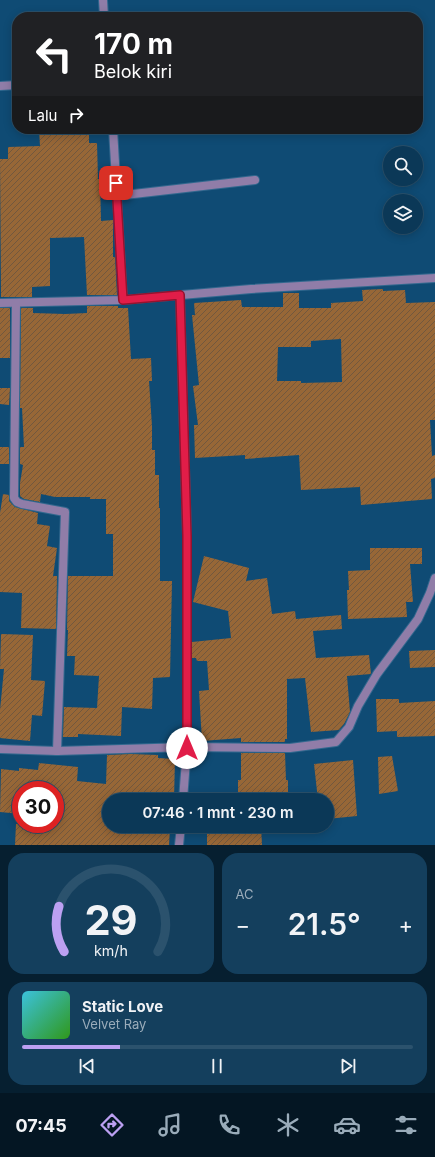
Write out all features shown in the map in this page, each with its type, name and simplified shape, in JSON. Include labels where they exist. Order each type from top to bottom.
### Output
[{"type":"street","points":[[103,0],[104,12]]},
{"type":"street","points":[[0,86],[12,85]]},
{"type":"street","points":[[113,134],[123,300]]},
{"type":"street","points":[[116,196],[255,180]]},
{"type":"street","points":[[0,303],[123,300],[435,278]]},
{"type":"street","points":[[180,295],[187,536],[187,748],[184,793]]},
{"type":"street","points":[[16,303],[14,498],[22,504],[65,512],[57,751]]},
{"type":"street","points":[[0,749],[57,751],[187,748],[290,748],[336,742],[349,727],[358,706],[377,674],[418,619],[430,594],[435,578]]},
{"type":"street","points":[[180,845],[181,833]]},
{"type":"building","points":[[39,134],[89,134],[89,143],[97,143],[101,221],[113,220],[113,257],[115,257],[117,295],[87,295],[84,237],[50,238],[50,286],[32,287],[32,297],[1,297],[0,159],[8,159],[8,147],[40,146]]},
{"type":"building","points":[[362,290],[405,290],[406,303],[435,302],[435,420],[430,420],[432,456],[435,455],[435,478],[431,479],[432,499],[361,505],[360,487],[301,490],[299,455],[245,459],[245,455],[195,458],[194,425],[198,425],[193,386],[199,385],[192,315],[195,315],[194,303],[241,300],[242,307],[283,307],[283,293],[299,293],[299,308],[331,308],[331,303],[363,301]],"holes":[[[341,339],[342,382],[301,383],[301,381],[277,381],[278,347],[311,347],[311,341]]]},
{"type":"building","points":[[87,306],[118,306],[118,308],[128,308],[131,359],[151,358],[152,381],[149,381],[152,450],[155,450],[155,475],[159,475],[160,581],[172,581],[170,677],[153,678],[152,709],[122,707],[121,736],[78,734],[78,737],[63,737],[64,707],[97,708],[99,676],[74,675],[75,656],[67,656],[68,576],[113,576],[113,534],[106,534],[106,499],[90,499],[90,497],[55,497],[41,494],[40,502],[24,499],[20,496],[20,483],[23,465],[20,464],[20,447],[24,447],[22,408],[20,408],[21,308],[33,308],[33,313],[65,314],[87,313]]},
{"type":"building","points":[[0,308],[10,308],[10,358],[0,358]]},
{"type":"building","points":[[0,388],[10,388],[9,405],[0,404]]},
{"type":"building","points":[[0,447],[9,447],[9,464],[0,464]]},
{"type":"building","points":[[3,494],[9,495],[9,501],[15,507],[38,513],[37,524],[50,526],[47,546],[57,548],[53,576],[57,576],[56,629],[21,628],[22,593],[0,592],[0,513]]},
{"type":"building","points":[[370,548],[422,548],[422,564],[410,564],[413,602],[406,602],[407,617],[348,619],[348,571],[370,570]]},
{"type":"building","points":[[204,556],[249,568],[246,581],[267,578],[272,614],[295,611],[296,619],[341,615],[342,629],[313,631],[316,658],[369,655],[371,674],[347,676],[350,712],[339,730],[311,732],[305,678],[287,679],[287,739],[285,739],[285,742],[241,742],[241,738],[202,741],[199,691],[209,690],[207,661],[197,661],[196,658],[192,658],[192,642],[231,638],[228,611],[193,602]]},
{"type":"building","points":[[1,634],[33,635],[31,680],[45,681],[42,716],[32,715],[30,741],[0,738],[0,710],[4,669],[0,669]]},
{"type":"building","points":[[435,650],[435,667],[410,668],[409,651]]},
{"type":"building","points":[[376,699],[399,699],[399,703],[435,701],[435,736],[397,737],[397,731],[377,732]]},
{"type":"building","points":[[241,753],[285,753],[288,793],[238,793],[238,780],[241,780]]},
{"type":"building","points":[[107,755],[158,755],[158,758],[175,759],[174,793],[102,793],[102,833],[170,833],[169,845],[15,845],[16,833],[64,833],[64,781],[12,781],[12,813],[0,812],[1,769],[19,771],[19,768],[38,770],[39,763],[78,767],[77,781],[106,784]]},
{"type":"building","points":[[392,756],[398,791],[379,794],[378,757]]},
{"type":"building","points":[[353,760],[357,816],[334,818],[334,793],[317,793],[314,764]]},
{"type":"building","points":[[207,833],[261,833],[262,845],[207,845]]},
{"type":"route","points":[[116,183],[123,300],[180,295],[187,536],[187,748]]}]
